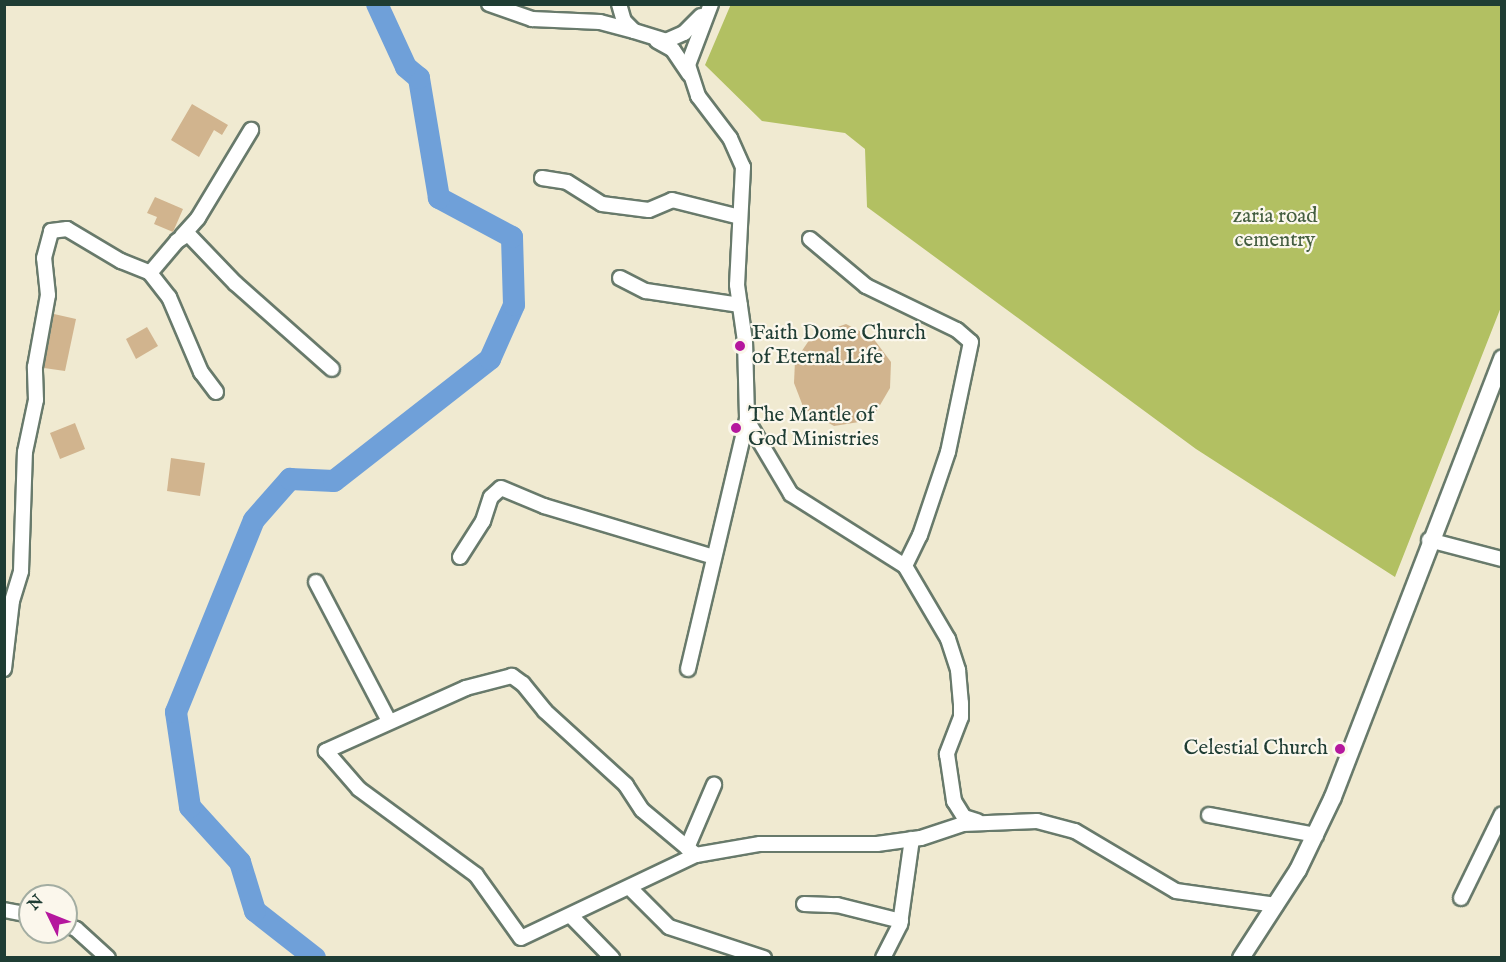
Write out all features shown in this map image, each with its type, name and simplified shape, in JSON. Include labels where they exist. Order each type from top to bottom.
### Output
[{"type":"street","points":[[489,4],[532,19],[600,22],[634,31],[673,50],[686,66],[692,83],[740,156],[740,305],[747,420],[688,669]]},
{"type":"street","points":[[619,4],[624,21],[634,31]]},
{"type":"street","points":[[653,39],[674,39],[711,5]]},
{"type":"street","points":[[692,83],[688,65],[711,5]]},
{"type":"street","points":[[150,273],[198,218],[251,130]]},
{"type":"street","points":[[542,178],[567,182],[602,204],[649,210],[672,200],[740,217]]},
{"type":"street","points":[[4,669],[12,601],[23,555],[25,452],[36,400],[36,367],[48,295],[44,258],[47,235],[55,228],[67,229],[121,261],[150,273],[169,297],[201,372],[216,392]]},
{"type":"street","points":[[182,236],[194,238],[236,284],[332,369]]},
{"type":"street","points":[[810,239],[866,286],[957,330],[971,342],[948,452],[920,535],[905,566]]},
{"type":"street","points":[[620,278],[656,294],[740,305]]},
{"type":"street","points":[[1241,957],[1276,905],[1316,835],[1429,540],[1502,358]]},
{"type":"street","points":[[747,420],[791,494],[905,566],[948,639],[958,670],[961,717],[947,754],[954,801],[964,816],[985,823]]},
{"type":"street","points":[[460,557],[483,521],[491,496],[501,488],[544,506],[714,557]]},
{"type":"street","points":[[1429,540],[1502,559]]},
{"type":"street","points":[[316,582],[389,721]]},
{"type":"street","points":[[691,852],[642,810],[626,785],[544,711],[519,679],[512,676],[495,678],[331,745],[327,756],[359,789],[476,875],[521,938],[630,888],[691,852],[760,844],[878,844],[912,839],[963,825],[1037,820],[1058,824],[1142,869],[1167,887],[1276,905]]},
{"type":"street","points":[[691,852],[714,785]]},
{"type":"street","points":[[1461,898],[1502,814]]},
{"type":"street","points":[[1209,815],[1316,835]]},
{"type":"street","points":[[883,957],[901,921],[912,839]]},
{"type":"street","points":[[630,888],[669,927],[739,955],[764,957]]},
{"type":"street","points":[[804,904],[837,906],[901,921]]},
{"type":"street","points":[[571,916],[612,957]]},
{"type":"street","points":[[78,931],[108,957]]},
{"type":"green space","name":"zaria road cementry","points":[[731,4],[1501,5],[1501,307],[1395,577],[1196,449],[867,207],[865,149],[845,133],[762,121],[705,65]]},
{"type":"building","points":[[192,104],[228,125],[222,135],[214,130],[199,157],[171,140]]},
{"type":"building","points":[[155,197],[183,209],[173,232],[154,224],[157,217],[147,213]]},
{"type":"building","points":[[54,314],[76,319],[65,371],[44,368]]},
{"type":"building","points":[[846,324],[873,338],[891,362],[890,388],[876,412],[859,422],[834,426],[804,409],[794,383],[795,361],[812,336]]},
{"type":"building","points":[[147,327],[158,346],[136,359],[126,339]]},
{"type":"building","points":[[75,423],[85,449],[60,459],[50,433]]},
{"type":"building","points":[[171,458],[205,463],[200,496],[167,491]]},
{"type":"waterway","points":[[315,958],[255,911],[240,862],[190,807],[176,712],[254,520],[290,479],[334,481],[490,359],[514,305],[512,237],[439,198],[419,78],[406,67],[377,4]]},
{"type":"place","name":"Faith Dome Church of Eternal Life","points":[[740,346]]},
{"type":"place","name":"The Mantle of God Ministries","points":[[736,428]]},
{"type":"place","name":"Celestial Church","points":[[1340,749]]}]
